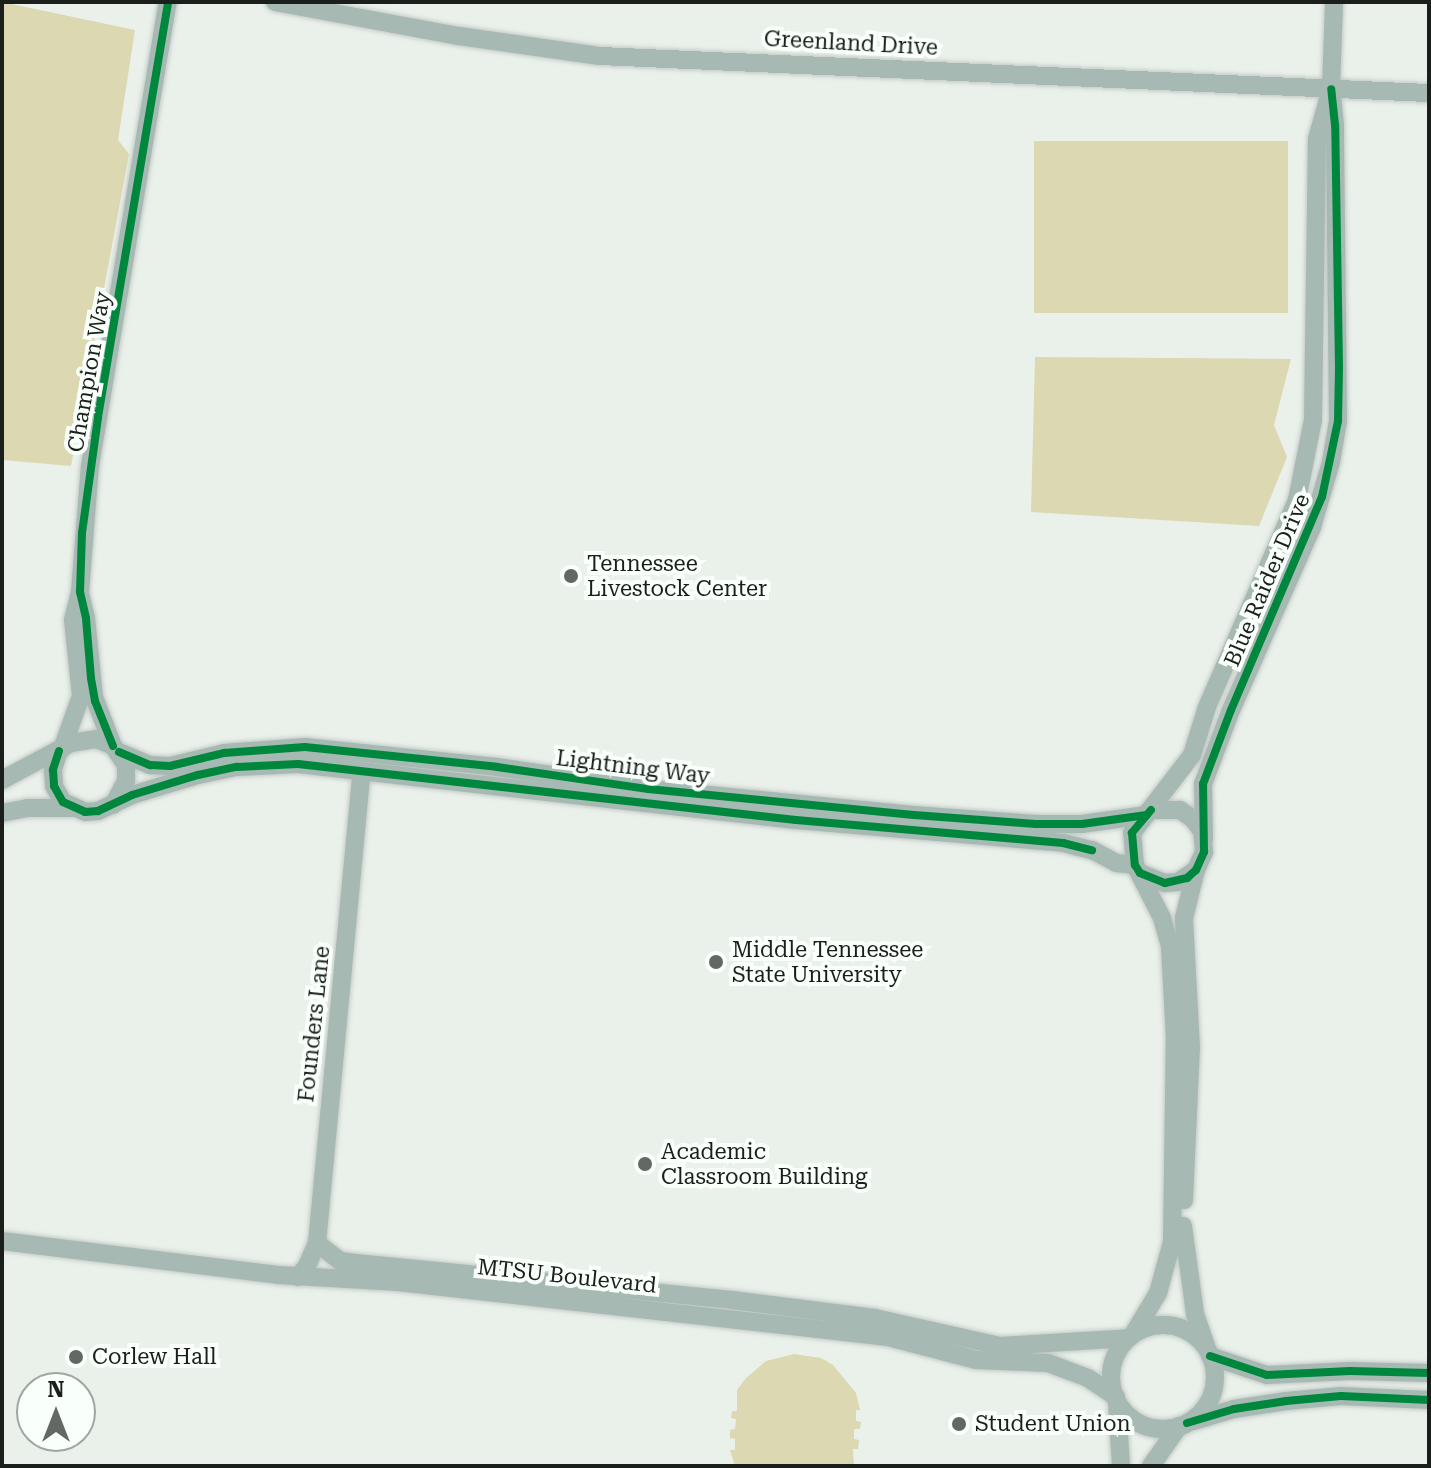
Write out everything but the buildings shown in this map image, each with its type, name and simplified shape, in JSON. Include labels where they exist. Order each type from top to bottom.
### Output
[{"type":"street","name":"Champion Way","points":[[61,750],[81,696],[73,620],[80,592],[92,453],[168,2]]},
{"type":"street","name":"Greenland Drive","points":[[275,2],[361,10],[600,56],[1429,93]]},
{"type":"street","points":[[1331,89],[1334,2]]},
{"type":"street","name":"Blue Raider Drive","points":[[1148,812],[1192,755],[1207,707],[1297,500],[1309,456],[1313,420],[1317,139],[1331,89]]},
{"type":"street","name":"Blue Raider Drive","points":[[1204,839],[1203,784],[1231,710],[1312,527],[1333,448],[1339,367],[1335,125],[1331,89]]},
{"type":"street","name":"Champion Way","points":[[80,592],[86,618],[94,697],[116,749]]},
{"type":"street","points":[[2,780],[82,740],[96,739],[116,749],[126,765],[126,781],[113,805],[98,811],[27,808],[2,813]]},
{"type":"street","name":"Lightning Way","points":[[116,749],[150,765],[170,766],[224,753],[305,747],[497,767],[648,789],[914,815],[1051,824],[1148,812]]},
{"type":"street","points":[[61,750],[53,770],[54,786],[63,802],[72,808]]},
{"type":"street","name":"Lightning Way","points":[[113,805],[176,781],[237,767],[298,764],[781,819],[1063,843],[1092,850],[1116,863],[1137,869]]},
{"type":"street","name":"Founders Lane","points":[[298,1277],[307,1266],[317,1243],[362,771]]},
{"type":"street","points":[[1121,1466],[1111,1372],[1115,1356],[1158,1293],[1172,1242],[1175,1039],[1170,946],[1162,918],[1137,869],[1132,833],[1148,812],[1180,810],[1193,819],[1204,839],[1202,861],[1196,870],[1184,918],[1191,1048],[1182,1236],[1195,1314],[1215,1381],[1211,1398],[1201,1412],[1183,1424],[1151,1466]]},
{"type":"street","points":[[1137,869],[1165,883],[1178,882],[1196,870]]},
{"type":"street","name":"MTSU Boulevard","points":[[2,1241],[298,1277],[398,1282],[888,1337],[976,1360],[1048,1363],[1088,1378],[1116,1400]]},
{"type":"street","name":"MTSU Boulevard","points":[[317,1243],[340,1261],[732,1300],[875,1318],[1000,1346],[1132,1335]]},
{"type":"street","points":[[1132,1335],[1158,1325],[1181,1328],[1208,1352],[1267,1375],[1350,1371],[1429,1373]]},
{"type":"street","points":[[1116,1400],[1127,1414],[1149,1427],[1183,1424],[1234,1409],[1286,1401],[1341,1396],[1429,1400]]},
{"type":"shaded area","points":[[2,2],[135,30],[118,140],[129,154],[71,466],[2,460]]},
{"type":"shaded area","points":[[1034,141],[1288,141],[1288,313],[1034,313]]},
{"type":"shaded area","points":[[1035,357],[1291,359],[1274,425],[1287,457],[1259,526],[1031,512]]},
{"type":"shaded area","points":[[794,1354],[821,1358],[833,1365],[856,1393],[860,1410],[856,1410],[856,1421],[861,1422],[860,1429],[854,1429],[854,1439],[859,1440],[858,1449],[853,1449],[854,1466],[735,1466],[730,1450],[735,1450],[735,1439],[730,1438],[730,1430],[735,1429],[736,1419],[731,1418],[732,1411],[737,1411],[737,1390],[766,1361]]},
{"type":"cycle path","points":[[113,746],[95,701],[91,678],[86,618],[80,592],[82,533],[98,417],[168,2]]},
{"type":"cycle path","points":[[1151,810],[1132,833],[1135,865],[1140,873],[1165,883],[1187,878],[1196,870],[1204,852],[1203,784],[1231,710],[1322,497],[1338,421],[1335,125],[1331,89]]},
{"type":"cycle path","points":[[119,752],[150,765],[170,766],[224,753],[305,747],[497,767],[648,789],[914,815],[1036,824],[1082,824],[1146,815]]},
{"type":"cycle path","points":[[59,751],[53,770],[54,786],[63,802],[85,812],[98,811],[132,795],[198,775],[237,767],[298,764],[796,820],[1063,843],[1092,850]]},
{"type":"cycle path","points":[[1210,1356],[1267,1375],[1350,1371],[1429,1373]]},
{"type":"cycle path","points":[[1187,1423],[1234,1409],[1286,1401],[1341,1396],[1429,1400]]},
{"type":"place","name":"Tennessee Livestock Center","points":[[571,576]]},
{"type":"place","name":"Middle Tennessee State University","points":[[716,962]]},
{"type":"place","name":"Academic Classroom Building","points":[[645,1164]]},
{"type":"place","name":"Corlew Hall","points":[[76,1357]]},
{"type":"place","name":"Student Union","points":[[959,1424]]}]
